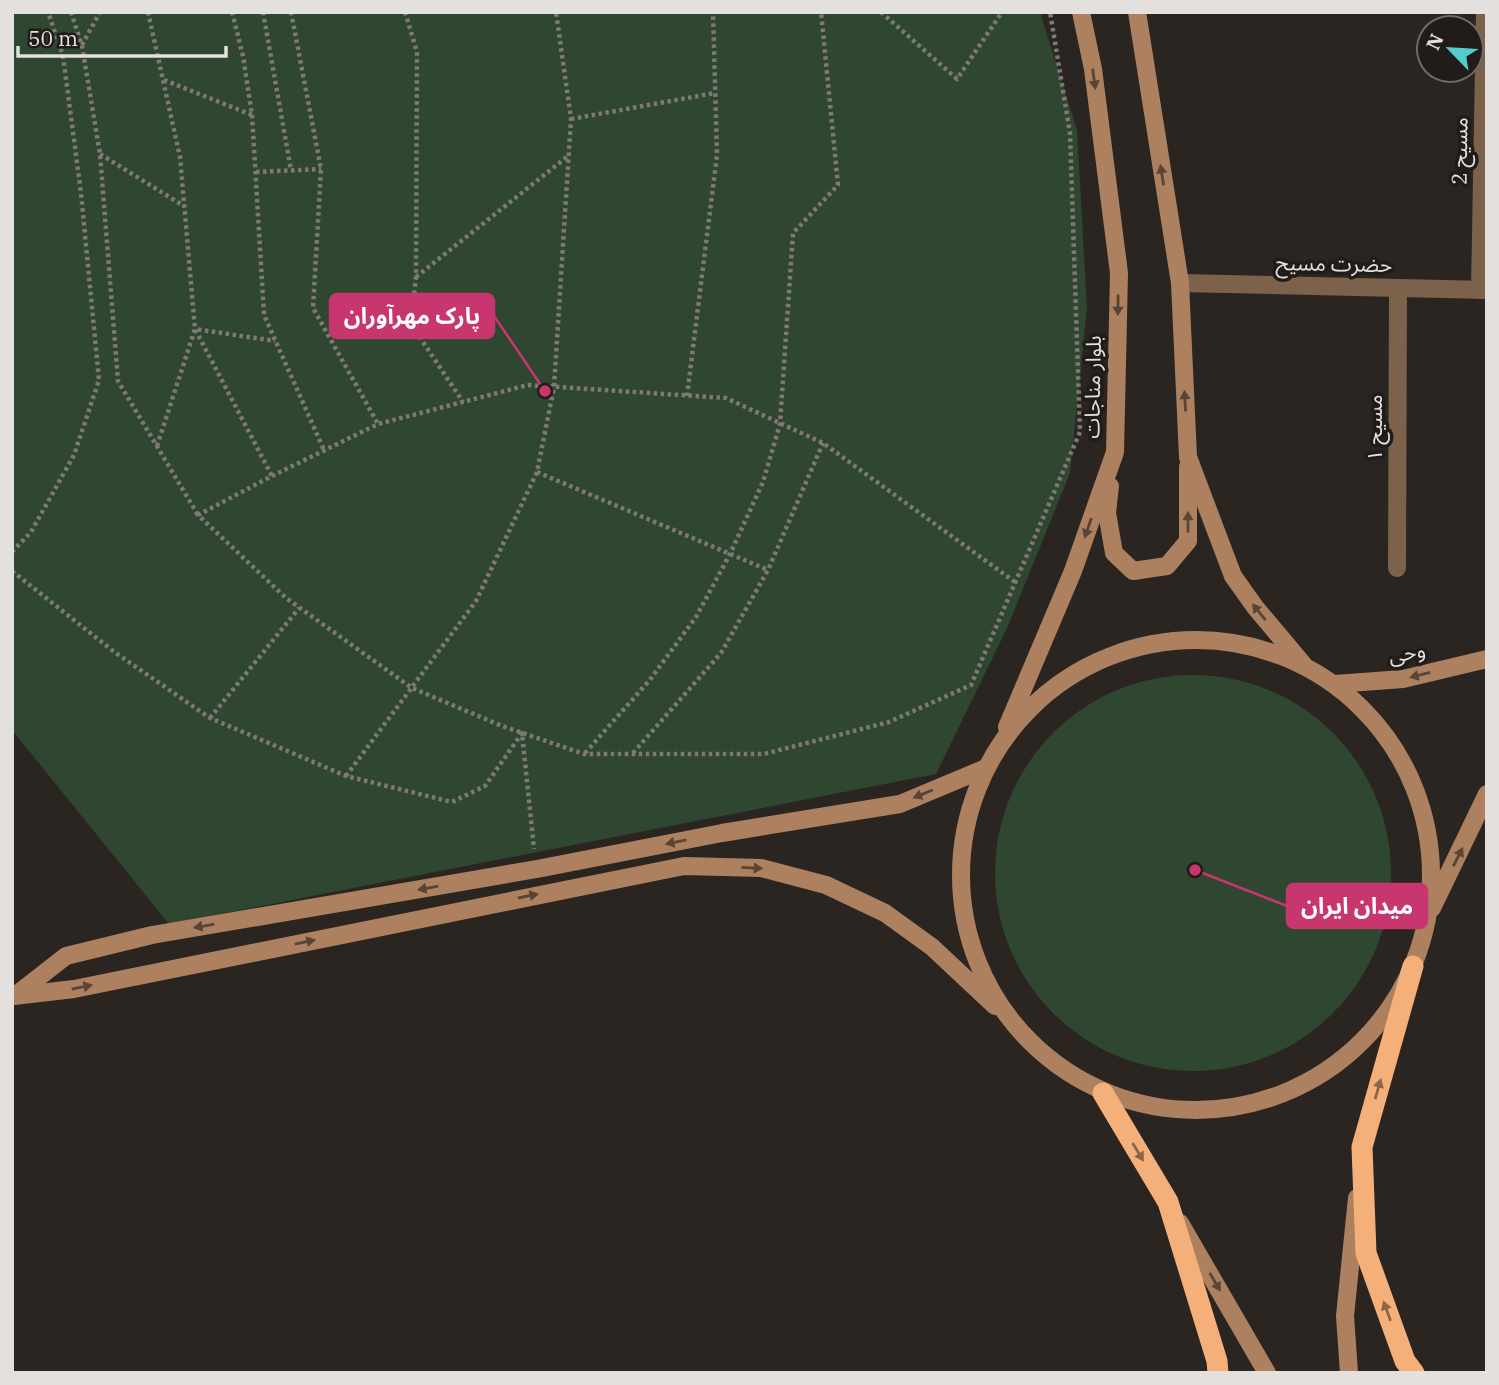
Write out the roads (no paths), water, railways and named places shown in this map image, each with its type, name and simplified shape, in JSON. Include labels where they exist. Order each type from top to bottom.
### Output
[{"type":"highway","points":[[1413,966],[1362,1147],[1366,1253],[1405,1361],[1414,1373]]},
{"type":"highway","points":[[1103,1093],[1168,1202],[1217,1361],[1217,1373]]},
{"type":"main road","name":"بلوار مناجات","points":[[1000,744],[1073,571],[1115,452],[1119,273],[1093,69],[1081,12]]},
{"type":"main road","points":[[1115,452],[1107,513],[1114,553],[1133,571],[1167,566],[1188,541],[1188,457],[1180,283],[1136,12]]},
{"type":"main road","points":[[1188,457],[1233,576],[1303,664]]},
{"type":"main road","points":[[1006,1017],[975,959],[961,895],[965,830],[986,768],[1000,744],[1037,701],[1084,667],[1137,647],[1193,639],[1249,645],[1303,664],[1335,684],[1374,720],[1403,764],[1423,813],[1431,865],[1427,918]]},
{"type":"main road","name":"وحی","points":[[1335,684],[1403,680],[1487,659]]},
{"type":"main road","points":[[13,997],[66,956],[140,938],[537,869],[722,833],[900,804],[986,768]]},
{"type":"main road","points":[[13,997],[74,989],[684,866],[761,868],[826,886],[885,913],[932,947],[1050,1062],[1103,1093],[1163,1110],[1225,1110],[1284,1094],[1338,1063],[1382,1020],[1413,966],[1427,918],[1487,794]]},
{"type":"main road","points":[[1349,1373],[1345,1316],[1362,1147]]},
{"type":"main road","points":[[1168,1202],[1267,1373]]},
{"type":"street","name":"مسیح 2","points":[[1483,290],[1485,12]]},
{"type":"street","name":"حضرت مسیح","points":[[1180,283],[1483,290]]},
{"type":"street","name":"مسیح ۱","points":[[1398,288],[1398,568]]},
{"type":"place","name":"پارک مهرآوران","points":[[545,391]]},
{"type":"place","name":"میدان ایران","points":[[1195,870]]}]
